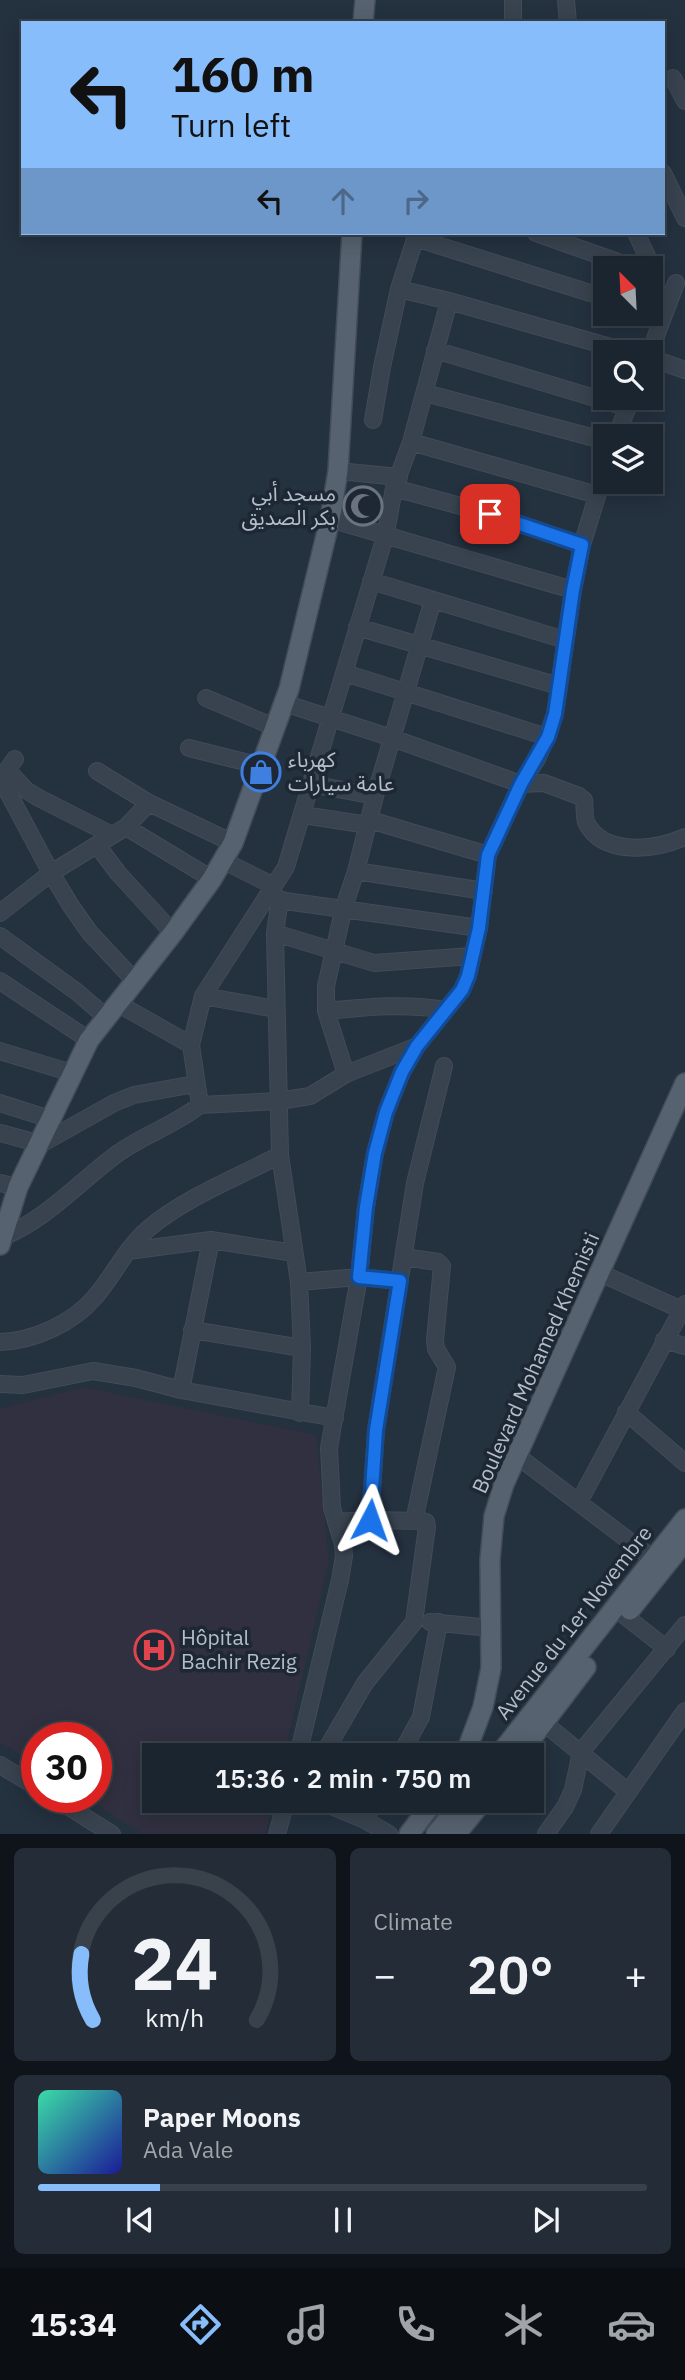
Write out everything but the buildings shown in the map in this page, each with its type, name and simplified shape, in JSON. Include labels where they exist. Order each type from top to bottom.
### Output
[{"type":"main road","points":[[363,21],[365,0]]},
{"type":"main road","points":[[1,1241],[9,1185],[41,1144],[50,1119],[89,1040],[173,933],[228,852],[284,703],[330,519],[338,471],[352,235]]},
{"type":"main road","name":"Boulevard Mohamed Khemisti","points":[[470,1743],[483,1707],[491,1668],[490,1560],[494,1516],[504,1484],[685,1083]]},
{"type":"main road","name":"Avenue du 1er Novembre","points":[[508,1743],[685,1519]]},
{"type":"main road","name":"Avenue du 1er Novembre","points":[[528,1743],[685,1541]]},
{"type":"main road","points":[[409,1834],[425,1813]]},
{"type":"main road","points":[[436,1834],[453,1813]]},
{"type":"main road","points":[[456,1834],[473,1813]]},
{"type":"street","points":[[513,0],[513,21]]},
{"type":"street","points":[[566,0],[568,21]]},
{"type":"street","points":[[674,78],[685,101]]},
{"type":"street","points":[[665,177],[685,218]]},
{"type":"street","points":[[546,235],[572,240],[608,256]]},
{"type":"street","points":[[637,235],[646,256]]},
{"type":"street","points":[[373,419],[399,289],[416,236],[593,295]]},
{"type":"street","points":[[663,277],[681,284],[663,307]]},
{"type":"street","points":[[399,289],[593,342]]},
{"type":"street","points":[[200,1105],[191,1045],[203,996],[273,894],[286,867],[386,533],[396,482],[411,442],[449,301]]},
{"type":"street","points":[[435,350],[593,393]]},
{"type":"street","points":[[663,362],[685,370]]},
{"type":"street","points":[[425,393],[593,438]]},
{"type":"street","points":[[301,1743],[341,1580],[343,1544],[332,1508],[329,1448],[359,1277],[375,1153],[402,1072],[417,1046],[462,990],[468,976],[479,928],[488,855],[521,784],[548,737],[555,714],[573,590],[582,545],[597,495],[411,442]]},
{"type":"street","points":[[338,471],[396,482],[582,545]]},
{"type":"street","points":[[330,519],[386,533],[573,590]]},
{"type":"street","points":[[371,581],[565,640]]},
{"type":"street","points":[[345,1074],[326,1011],[326,986],[374,796],[433,600]]},
{"type":"street","points":[[357,627],[559,686]]},
{"type":"street","points":[[345,673],[548,737]]},
{"type":"street","points":[[206,698],[274,727]]},
{"type":"street","points":[[284,703],[521,784],[544,783],[579,796],[584,800],[585,819],[589,826],[594,833],[611,843],[633,848],[652,847],[685,837]]},
{"type":"street","points":[[189,748],[261,766]]},
{"type":"street","points":[[135,981],[90,933],[51,873],[2,783],[2,778],[11,765],[26,790],[37,797],[119,831],[212,879]]},
{"type":"street","points":[[97,771],[228,852],[273,894],[479,928]]},
{"type":"street","points":[[311,784],[374,796]]},
{"type":"street","points":[[0,913],[51,873],[119,831],[149,803]]},
{"type":"street","points":[[303,815],[369,822],[488,855]]},
{"type":"street","points":[[97,845],[118,873],[173,933]]},
{"type":"street","points":[[356,871],[484,891]]},
{"type":"street","points":[[273,894],[280,1155],[299,1282],[302,1348],[300,1413]]},
{"type":"street","points":[[275,933],[374,963],[472,956]]},
{"type":"street","points":[[0,936],[77,992],[191,1045]]},
{"type":"street","points":[[0,981],[89,1040]]},
{"type":"street","points":[[203,996],[276,1009]]},
{"type":"street","points":[[326,1011],[386,1005],[446,1010]]},
{"type":"street","points":[[1,1241],[55,1205],[118,1153],[156,1130],[187,1116],[200,1105],[279,1101],[310,1096],[345,1074],[417,1046]]},
{"type":"street","points":[[0,1051],[72,1073]]},
{"type":"street","points":[[370,1520],[376,1430],[415,1183],[444,1066]]},
{"type":"street","points":[[0,1133],[41,1144],[114,1103],[134,1095],[195,1084]]},
{"type":"street","points":[[0,1103],[50,1119]]},
{"type":"street","points":[[0,1342],[30,1337],[75,1316],[94,1298],[128,1251],[148,1229],[178,1208],[280,1155]]},
{"type":"street","points":[[128,1251],[211,1240],[294,1253]]},
{"type":"street","points":[[181,1390],[211,1240]]},
{"type":"street","points":[[404,1257],[438,1262],[442,1266],[435,1339],[436,1349],[447,1367],[414,1521]]},
{"type":"street","points":[[579,1502],[684,1307],[600,1273]]},
{"type":"street","points":[[299,1282],[359,1277],[400,1281]]},
{"type":"street","points":[[192,1330],[302,1348]]},
{"type":"street","points":[[664,1340],[685,1346]]},
{"type":"street","points":[[0,1384],[23,1385],[93,1371],[335,1418]]},
{"type":"street","points":[[626,1412],[685,1463]]},
{"type":"street","points":[[516,1455],[653,1559]]},
{"type":"street","points":[[330,1743],[365,1683],[414,1622],[427,1527],[423,1521],[336,1522]]},
{"type":"street","points":[[625,1616],[667,1649]]},
{"type":"street","points":[[414,1622],[439,1622],[491,1629]]},
{"type":"street","points":[[407,1743],[421,1717],[439,1622]]},
{"type":"street","points":[[546,1834],[573,1790],[581,1752],[685,1625]]},
{"type":"street","points":[[599,1834],[685,1711]]},
{"type":"street","points":[[544,1723],[627,1791]]},
{"type":"street","points":[[0,1765],[21,1777]]},
{"type":"street","points":[[79,1813],[112,1834]]},
{"type":"street","points":[[277,1834],[283,1813]]},
{"type":"street","points":[[348,1813],[389,1834]]},
{"type":"street","points":[[365,1820],[369,1813]]},
{"type":"shaded area","name":"Hôpital Bachir Rezig","points":[[83,1387],[316,1435],[329,1562],[287,1743],[142,1743],[142,1813],[270,1813],[266,1834],[142,1834],[110,1813],[112,1813],[112,1722],[21,1722],[21,1756],[0,1742],[0,1409]]},
{"type":"place","name":"مسجد أبي بكر الصديق","points":[[363,506]]},
{"type":"place","name":"كهرباء عامة سيارات","points":[[261,772]]},
{"type":"place","name":"Hôpital Bachir Rezig","points":[[154,1650]]},
{"type":"route","points":[[370,1520],[376,1430],[400,1281],[359,1277],[375,1153],[386,1112],[402,1072],[417,1046],[462,990],[468,976],[479,928],[488,855],[521,784],[548,737],[555,714],[582,545],[490,514]]}]
